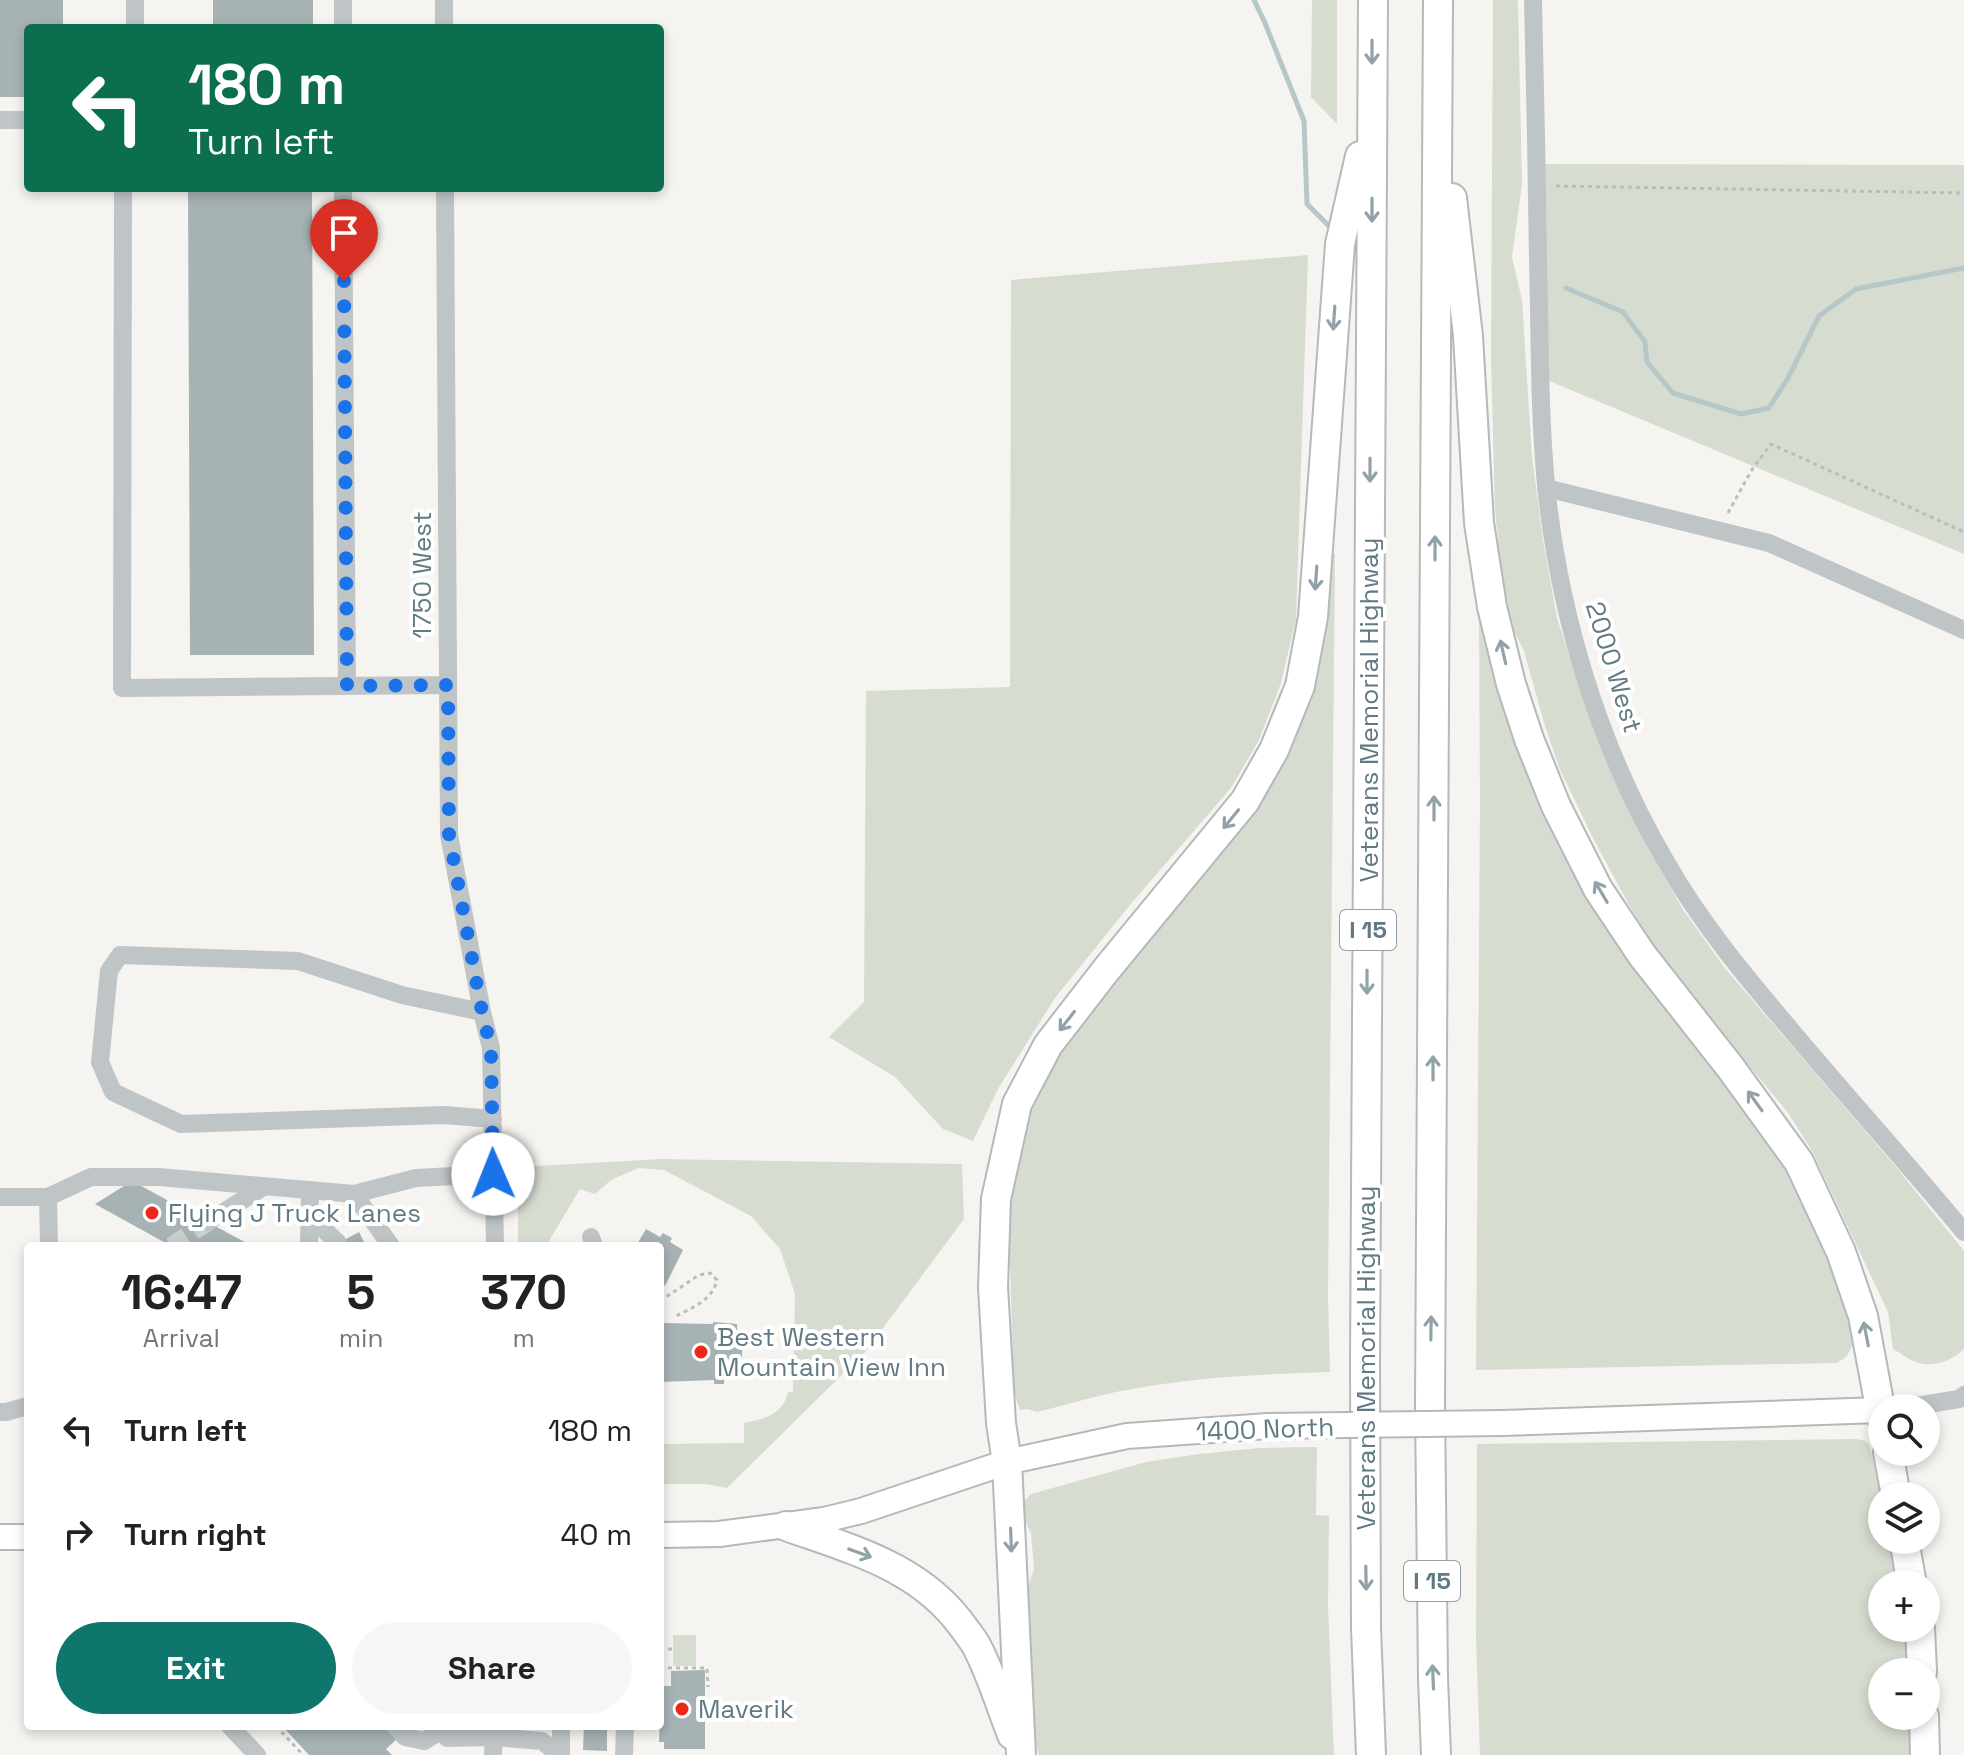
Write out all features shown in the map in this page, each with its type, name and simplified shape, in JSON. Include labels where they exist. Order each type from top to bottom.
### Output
[{"type":"highway","name":"Veterans Memorial Highway","points":[[1371,1755],[1366,1601],[1365,1347],[1373,0]]},
{"type":"highway","name":"I 15","points":[[1436,1755],[1430,1406],[1438,0]]},
{"type":"highway","points":[[1437,83],[1468,336],[1479,523],[1492,607],[1515,698],[1556,806],[1598,889],[1642,955],[1730,1067],[1799,1162],[1841,1252],[1863,1316],[1882,1394]]},
{"type":"highway","points":[[1021,1755],[1007,1462],[998,1386],[994,1272],[996,1199],[1017,1104],[1048,1045],[1245,801],[1274,750],[1300,686],[1313,617],[1340,244],[1372,104]]},
{"type":"highway","points":[[786,1526],[895,1568],[927,1588],[951,1609],[978,1648],[1021,1755]]},
{"type":"highway","points":[[1924,1730],[1925,1755]]},
{"type":"main road","name":"1400 North","points":[[664,1535],[719,1534],[824,1520],[861,1511],[1007,1462],[1127,1436],[1268,1426],[1868,1413]]},
{"type":"main road","points":[[0,1537],[24,1537]]},
{"type":"street","points":[[135,0],[135,24]]},
{"type":"street","points":[[343,0],[343,24]]},
{"type":"street","points":[[444,0],[444,24]]},
{"type":"street","name":"2000 West","points":[[1533,0],[1541,392],[1546,488],[1568,614],[1581,660],[1616,760],[1664,860],[1730,959],[1964,1232]]},
{"type":"street","points":[[0,120],[24,120]]},
{"type":"street","points":[[123,192],[122,688],[448,685]]},
{"type":"street","points":[[343,192],[347,686]]},
{"type":"street","name":"1750 West","points":[[445,192],[449,835],[491,1048],[495,1242]]},
{"type":"street","points":[[1546,488],[1769,543],[1964,630]]},
{"type":"street","points":[[482,1012],[402,995],[298,961],[120,955],[109,971],[100,1062],[113,1092],[181,1124],[444,1115],[493,1119]]},
{"type":"street","points":[[0,1197],[48,1197],[91,1177],[159,1177],[354,1194],[416,1178],[493,1174]]},
{"type":"street","points":[[208,1222],[265,1186]]},
{"type":"street","points":[[309,1242],[310,1190]]},
{"type":"street","points":[[354,1194],[388,1242]]},
{"type":"street","points":[[48,1197],[49,1242]]},
{"type":"street","points":[[309,1215],[337,1242]]},
{"type":"street","name":"1400 North","points":[[1940,1402],[1964,1395]]},
{"type":"street","points":[[0,1412],[24,1407]]},
{"type":"street","points":[[234,1730],[257,1755]]},
{"type":"street","points":[[399,1730],[405,1737],[424,1741],[443,1737],[542,1741],[560,1755]]},
{"type":"street","points":[[560,1755],[561,1730]]},
{"type":"street","points":[[624,1755],[625,1730]]},
{"type":"path","points":[[1537,186],[1964,193]]},
{"type":"path","points":[[1719,531],[1751,471],[1771,444],[1964,532]]},
{"type":"path","points":[[664,1298],[699,1275],[710,1273],[717,1280],[714,1292],[676,1316]]},
{"type":"path","points":[[664,1649],[673,1649]]},
{"type":"path","points":[[664,1668],[707,1668],[708,1687]]},
{"type":"path","points":[[280,1730],[303,1755]]},
{"type":"shaded area","points":[[1312,0],[1337,0],[1337,124],[1311,97]]},
{"type":"shaded area","points":[[1493,0],[1518,0],[1522,184],[1512,257],[1522,300],[1532,457],[1543,540],[1557,618],[1580,689],[1608,766],[1647,847],[1684,911],[1724,967],[1964,1251],[1964,1349],[1942,1362],[1916,1362],[1893,1349],[1888,1312],[1812,1151],[1788,1113],[1656,949],[1629,905],[1560,770],[1524,651],[1513,629],[1502,578],[1495,510],[1491,357]]},
{"type":"shaded area","points":[[1536,164],[1964,165],[1964,554],[1540,377]]},
{"type":"shaded area","points":[[1308,255],[1296,619],[1281,683],[1259,740],[1231,788],[1055,998],[998,1089],[973,1141],[943,1129],[895,1077],[829,1037],[864,1002],[866,691],[1010,687],[1011,280]]},
{"type":"shaded area","points":[[1328,554],[1335,554],[1328,1297],[1330,1372],[1178,1382],[1116,1392],[1037,1412],[1020,1410],[1014,1393],[1009,1233],[1019,1148],[1030,1115],[1054,1061],[1087,1012],[1289,748],[1302,719],[1315,669]]},
{"type":"shaded area","points":[[1485,614],[1539,802],[1801,1183],[1839,1287],[1854,1343],[1846,1357],[1837,1363],[1476,1370],[1479,615]]},
{"type":"shaded area","points":[[662,1159],[962,1164],[964,1219],[866,1351],[727,1488],[706,1484],[664,1484],[664,1444],[744,1443],[744,1423],[772,1415],[782,1406],[788,1392],[793,1392],[795,1294],[780,1249],[751,1216],[664,1170],[638,1168],[611,1180],[595,1194],[580,1189],[548,1242],[518,1242],[518,1167]]},
{"type":"shaded area","points":[[1865,1441],[1868,1444],[1868,1466],[1874,1466],[1877,1482],[1868,1482],[1868,1554],[1892,1554],[1894,1570],[1868,1570],[1868,1642],[1907,1642],[1908,1658],[1868,1658],[1868,1730],[1910,1730],[1909,1755],[1480,1755],[1476,1638],[1477,1444]]},
{"type":"shaded area","points":[[1317,1447],[1316,1515],[1329,1516],[1328,1606],[1334,1755],[1039,1755],[1035,1740],[1025,1596],[1034,1569],[1031,1533],[1020,1511],[1024,1501],[1031,1494],[1146,1462],[1259,1448]]},
{"type":"shaded area","points":[[673,1635],[696,1635],[696,1666],[673,1666]]},
{"type":"building","points":[[0,0],[63,0],[63,24],[24,24],[24,97],[0,97]]},
{"type":"building","points":[[213,0],[313,0],[313,24],[213,24]]},
{"type":"building","points":[[188,192],[312,192],[314,655],[190,655]]},
{"type":"building","name":"Flying J Truck Lanes","points":[[132,1181],[245,1242],[164,1242],[95,1204]]},
{"type":"building","name":"Best Western Mountain View Inn","points":[[646,1229],[660,1237],[663,1233],[672,1238],[670,1242],[683,1250],[665,1286],[664,1242],[638,1242]]},
{"type":"building","points":[[359,1232],[364,1242],[340,1242]]},
{"type":"building","name":"Best Western Mountain View Inn","points":[[664,1323],[737,1324],[738,1347],[742,1347],[742,1357],[738,1357],[738,1379],[724,1379],[724,1384],[714,1384],[714,1380],[664,1382]]},
{"type":"building","name":"Maverik","points":[[705,1670],[705,1749],[664,1749],[664,1742],[659,1742],[659,1730],[664,1730],[664,1686],[671,1686],[671,1671]]},
{"type":"building","points":[[286,1730],[407,1730],[386,1749],[392,1755],[309,1755]]},
{"type":"building","points":[[584,1730],[607,1730],[607,1751],[583,1750]]},
{"type":"waterway","points":[[1254,0],[1304,121],[1307,204],[1333,230]]},
{"type":"waterway","points":[[1566,288],[1623,312],[1645,342],[1647,362],[1673,393],[1741,414],[1769,408],[1819,316],[1856,289],[1964,268]]},
{"type":"tunnel","points":[[177,1242],[208,1222]]},
{"type":"place","name":"Flying J Truck Lanes","points":[[152,1213]]},
{"type":"place","name":"Best Western Mountain View Inn","points":[[701,1352]]},
{"type":"place","name":"Maverik","points":[[682,1709]]},
{"type":"route","points":[[344,281],[347,686],[448,685],[449,835],[491,1048],[493,1174]]}]
